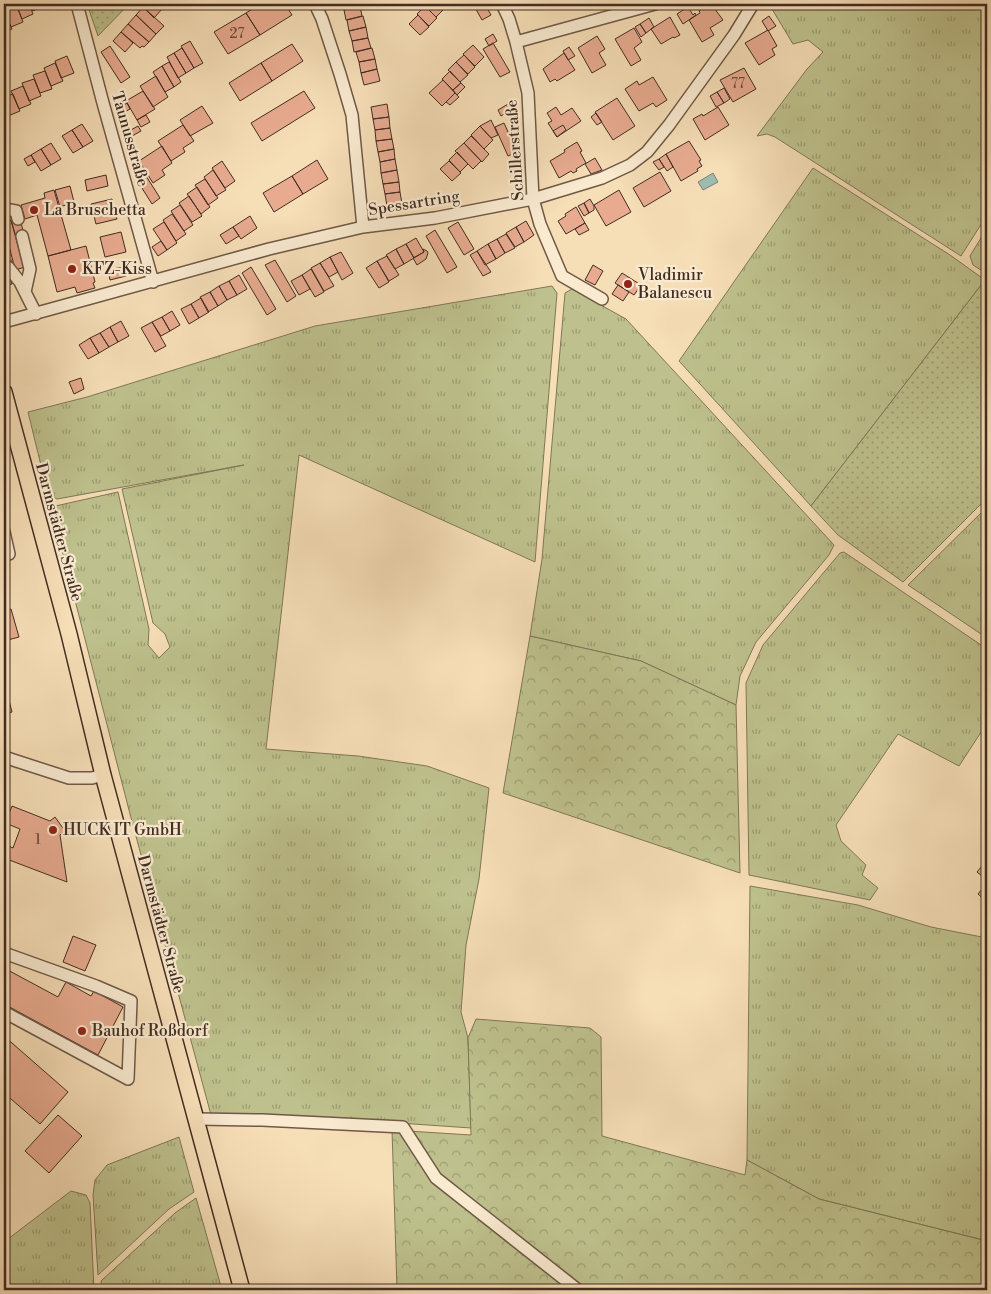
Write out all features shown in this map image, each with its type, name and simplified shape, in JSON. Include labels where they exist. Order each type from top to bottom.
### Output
[{"type":"main road","name":"Darmstädter Straße","points":[[4,392],[69,634],[103,775],[242,1290]]},
{"type":"street","name":"Taunusstraße","points":[[78,4],[103,103],[153,282]]},
{"type":"street","points":[[315,4],[322,19],[352,115],[363,227]]},
{"type":"street","name":"Schillerstraße","points":[[502,4],[516,42],[528,93],[533,199],[540,224],[562,276],[602,299]]},
{"type":"street","points":[[516,42],[655,4]]},
{"type":"street","name":"Spessartring","points":[[4,322],[269,249],[363,227],[435,218],[533,199],[602,178],[630,165],[647,152],[669,125],[734,35],[753,4]]},
{"type":"street","points":[[4,209],[16,211],[18,218]]},
{"type":"street","points":[[22,236],[30,269],[25,292]]},
{"type":"street","points":[[8,267],[20,282],[36,314]]},
{"type":"street","points":[[4,532],[9,554]]},
{"type":"street","points":[[4,757],[69,778],[92,778],[103,775]]},
{"type":"street","points":[[4,953],[96,986],[131,1001],[128,1078],[4,1012]]},
{"type":"street","points":[[197,1119],[262,1120],[403,1127],[436,1178],[578,1290]]},
{"type":"green space","points":[[87,4],[129,4],[98,36]]},
{"type":"green space","points":[[769,4],[987,4],[987,215],[961,256],[775,137],[767,134],[757,136],[807,69],[823,52],[808,40],[793,44]]},
{"type":"green space","points":[[813,168],[950,255],[985,280],[811,506],[679,361]]},
{"type":"green space","points":[[987,228],[987,274],[973,265],[970,256]]},
{"type":"green space","points":[[985,280],[987,282],[987,498],[903,582],[838,535],[811,506]]},
{"type":"green space","points":[[552,286],[557,293],[535,562],[299,455],[266,749],[358,756],[427,766],[489,788],[479,879],[466,945],[461,1012],[468,1038],[471,1128],[370,1121],[211,1115],[130,814],[51,507],[118,492],[149,629],[148,645],[159,658],[170,647],[165,634],[153,623],[122,489],[244,465],[57,499],[48,494],[28,412],[87,397],[315,326]]},
{"type":"green space","points":[[572,289],[626,319],[834,545],[829,555],[756,642],[740,676],[736,705],[641,661],[530,636],[542,559],[565,293]]},
{"type":"green space","points":[[987,507],[987,638],[908,585]]},
{"type":"green space","points":[[844,552],[987,649],[987,723],[959,766],[898,734],[836,825],[841,841],[866,865],[862,875],[878,888],[870,900],[749,875],[746,683],[763,645],[840,553]]},
{"type":"green space","points":[[530,636],[641,661],[736,705],[740,873],[503,793]]},
{"type":"green space","points":[[750,886],[858,905],[931,927],[987,938],[987,1241],[819,1199],[747,1160]]},
{"type":"green space","points":[[476,1019],[590,1028],[601,1037],[602,1136],[745,1175],[747,1160],[819,1199],[987,1241],[987,1290],[397,1290],[392,1130],[471,1135],[468,1038]]},
{"type":"green space","points":[[179,1137],[194,1192],[169,1209],[98,1275],[93,1195],[95,1180],[107,1165]]},
{"type":"green space","points":[[71,1191],[86,1195],[90,1203],[94,1290],[4,1290],[4,1242]]},
{"type":"green space","points":[[196,1198],[222,1290],[102,1290],[101,1281],[175,1213]]},
{"type":"shaded area","points":[[713,173],[718,182],[703,190],[698,182]]},
{"type":"building","points":[[16,4],[23,22],[11,27],[4,9]]},
{"type":"building","points":[[16,4],[29,4],[33,14],[22,19]]},
{"type":"building","points":[[29,4],[43,4],[44,7],[32,11]]},
{"type":"building","points":[[146,4],[156,4],[162,9],[154,18],[143,7]]},
{"type":"building","points":[[260,4],[285,4],[292,15],[260,35],[246,13]]},
{"type":"building","points":[[342,4],[359,4],[360,6],[344,10]]},
{"type":"building","points":[[427,4],[437,4],[443,10],[436,17],[425,6]]},
{"type":"building","points":[[473,4],[485,4],[491,15],[482,20]]},
{"type":"building","points":[[711,4],[699,10],[697,6]]},
{"type":"building","points":[[711,4],[723,20],[710,28],[714,35],[702,42],[689,20],[700,13],[699,10]]},
{"type":"building","points":[[360,6],[362,16],[346,20],[344,10]]},
{"type":"building","points":[[425,6],[437,18],[429,26],[417,14]]},
{"type":"building","points":[[143,7],[164,26],[156,34],[136,15]]},
{"type":"building","points":[[688,7],[693,15],[695,13],[696,15],[683,24],[677,14]]},
{"type":"building","points":[[4,12],[12,29],[4,33]]},
{"type":"building","points":[[246,13],[260,35],[228,54],[214,32]]},
{"type":"building","points":[[136,15],[156,34],[149,42],[128,24]]},
{"type":"building","points":[[418,15],[429,27],[420,35],[409,24]]},
{"type":"building","points":[[363,16],[366,27],[349,31],[347,20]]},
{"type":"building","points":[[769,16],[776,26],[768,31],[762,21]]},
{"type":"building","points":[[670,17],[680,35],[661,44],[651,29]]},
{"type":"building","points":[[649,18],[654,27],[646,33],[640,24]]},
{"type":"building","points":[[128,24],[149,42],[144,47],[140,48],[121,32]]},
{"type":"building","points":[[640,24],[646,33],[641,37],[635,27]]},
{"type":"building","points":[[366,27],[368,38],[352,41],[349,31]]},
{"type":"building","points":[[634,28],[642,42],[634,48],[641,60],[631,66],[615,39]]},
{"type":"building","points":[[768,30],[777,46],[772,49],[775,55],[759,65],[745,43]]},
{"type":"building","points":[[121,32],[133,43],[125,52],[113,41]]},
{"type":"building","points":[[493,34],[497,41],[489,46],[485,39]]},
{"type":"building","points":[[597,36],[605,49],[599,53],[606,65],[592,73],[578,48]]},
{"type":"building","points":[[368,38],[371,48],[354,52],[352,41]]},
{"type":"building","points":[[190,41],[203,63],[194,68],[181,46]]},
{"type":"building","points":[[493,43],[510,72],[500,77],[483,49]]},
{"type":"building","points":[[292,44],[303,61],[272,81],[261,63]]},
{"type":"building","points":[[473,45],[484,57],[475,66],[463,54]]},
{"type":"building","points":[[110,46],[130,77],[121,83],[101,52]]},
{"type":"building","points":[[569,47],[575,56],[568,60],[563,51]]},
{"type":"building","points":[[182,48],[194,68],[186,73],[174,53]]},
{"type":"building","points":[[372,48],[375,59],[359,62],[356,52]]},
{"type":"building","points":[[174,53],[186,73],[178,78],[167,57]]},
{"type":"building","points":[[564,53],[575,70],[557,81],[555,79],[550,82],[543,69]]},
{"type":"building","points":[[464,55],[475,67],[468,74],[456,62]]},
{"type":"building","points":[[67,56],[74,73],[61,78],[55,61]]},
{"type":"building","points":[[375,59],[377,69],[361,73],[359,62]]},
{"type":"building","points":[[169,62],[181,82],[174,87],[162,66]]},
{"type":"building","points":[[456,62],[468,75],[460,82],[448,70]]},
{"type":"building","points":[[55,63],[63,81],[51,86],[44,68]]},
{"type":"building","points":[[261,63],[272,81],[240,101],[229,83]]},
{"type":"building","points":[[162,66],[174,87],[165,92],[153,72]]},
{"type":"building","points":[[744,68],[756,89],[733,102],[720,80]]},
{"type":"building","points":[[377,69],[380,81],[364,85],[361,73]]},
{"type":"building","points":[[45,71],[52,89],[40,93],[33,75]]},
{"type":"building","points":[[450,71],[461,83],[453,90],[442,79]]},
{"type":"building","points":[[156,76],[168,97],[153,107],[140,86]]},
{"type":"building","points":[[653,77],[667,100],[656,107],[653,103],[639,111],[625,89],[637,81],[639,85]]},
{"type":"building","points":[[34,79],[41,96],[29,101],[22,83]]},
{"type":"building","points":[[443,80],[455,93],[442,106],[429,93]]},
{"type":"building","points":[[461,83],[465,87],[457,95],[453,90]]},
{"type":"building","points":[[23,86],[31,104],[19,109],[11,91]]},
{"type":"building","points":[[724,88],[730,99],[724,103],[717,92]]},
{"type":"building","points":[[143,91],[155,109],[137,120],[126,101]]},
{"type":"building","points":[[304,91],[315,108],[262,141],[251,123]]},
{"type":"building","points":[[717,92],[724,103],[716,107],[710,96]]},
{"type":"building","points":[[455,93],[459,97],[450,105],[446,102]]},
{"type":"building","points":[[13,94],[20,111],[8,116],[4,106],[4,97]]},
{"type":"building","points":[[617,98],[635,126],[613,140],[595,112]]},
{"type":"building","points":[[127,103],[130,109],[119,115],[116,110]]},
{"type":"building","points":[[387,104],[389,117],[373,119],[371,107]]},
{"type":"building","points":[[508,104],[511,110],[501,116],[498,110]]},
{"type":"building","points":[[4,106],[10,120],[4,122]]},
{"type":"building","points":[[202,106],[213,123],[190,136],[180,120]]},
{"type":"building","points":[[556,107],[561,115],[572,108],[581,121],[557,137],[548,123],[552,121],[547,113]]},
{"type":"building","points":[[718,107],[729,125],[705,140],[693,119],[702,114],[703,116]]},
{"type":"building","points":[[596,113],[602,122],[597,125],[591,117]]},
{"type":"building","points":[[146,115],[150,122],[141,127],[137,120]]},
{"type":"building","points":[[389,117],[390,128],[375,130],[373,119]]},
{"type":"building","points":[[491,120],[498,135],[491,138],[480,126]]},
{"type":"building","points":[[504,123],[517,152],[508,156],[495,127]]},
{"type":"building","points":[[82,124],[93,141],[83,147],[72,130]]},
{"type":"building","points":[[183,125],[194,141],[183,148],[185,152],[171,161],[158,141]]},
{"type":"building","points":[[563,125],[566,130],[557,137],[553,131]]},
{"type":"building","points":[[138,126],[141,131],[132,136],[129,131]]},
{"type":"building","points":[[480,126],[493,140],[484,149],[471,135]]},
{"type":"building","points":[[390,128],[392,139],[376,141],[375,130]]},
{"type":"building","points":[[72,130],[83,147],[73,153],[62,136]]},
{"type":"building","points":[[471,136],[489,154],[482,162],[464,143]]},
{"type":"building","points":[[131,139],[134,152],[128,153],[125,141]]},
{"type":"building","points":[[392,139],[394,149],[378,152],[376,141]]},
{"type":"building","points":[[689,141],[701,160],[699,161],[702,166],[697,169],[698,171],[681,181],[666,154]]},
{"type":"building","points":[[577,142],[586,163],[576,169],[577,171],[573,173],[571,171],[559,178],[550,161]]},
{"type":"building","points":[[51,143],[61,159],[51,165],[41,149]]},
{"type":"building","points":[[464,143],[481,161],[473,169],[455,151]]},
{"type":"building","points":[[162,146],[172,163],[162,170],[165,175],[153,183],[139,161]]},
{"type":"building","points":[[41,149],[51,165],[41,171],[31,155]]},
{"type":"building","points":[[394,149],[395,159],[380,162],[378,152]]},
{"type":"building","points":[[457,152],[468,164],[460,172],[449,160]]},
{"type":"building","points":[[666,154],[673,167],[667,171],[659,159]]},
{"type":"building","points":[[31,155],[35,162],[28,166],[24,159]]},
{"type":"building","points":[[595,158],[602,170],[591,174],[585,164]]},
{"type":"building","points":[[395,159],[397,170],[381,173],[380,162]]},
{"type":"building","points":[[659,159],[664,167],[659,170],[653,162]]},
{"type":"building","points":[[317,160],[328,179],[303,194],[292,176]]},
{"type":"building","points":[[222,161],[235,181],[225,188],[212,168]]},
{"type":"building","points":[[449,161],[461,173],[452,181],[440,169]]},
{"type":"building","points":[[213,170],[226,190],[216,196],[204,177]]},
{"type":"building","points":[[397,170],[399,182],[383,184],[381,173]]},
{"type":"building","points":[[143,171],[160,198],[152,204],[135,177]]},
{"type":"building","points":[[660,172],[671,191],[644,207],[633,188]]},
{"type":"building","points":[[106,175],[108,186],[87,191],[85,180]]},
{"type":"building","points":[[292,176],[303,194],[274,212],[263,193]]},
{"type":"building","points":[[205,179],[218,198],[208,205],[195,185]]},
{"type":"building","points":[[399,182],[400,192],[385,194],[383,184]]},
{"type":"building","points":[[70,186],[74,202],[60,207],[55,190]]},
{"type":"building","points":[[197,187],[210,207],[201,214],[187,194]]},
{"type":"building","points":[[54,190],[71,250],[48,256],[37,215],[25,219],[21,205],[45,198],[44,193]]},
{"type":"building","points":[[619,190],[631,212],[606,226],[594,205]]},
{"type":"building","points":[[400,192],[402,204],[387,206],[385,194]]},
{"type":"building","points":[[189,196],[202,216],[192,222],[179,203]]},
{"type":"building","points":[[112,199],[117,219],[96,224],[91,204]]},
{"type":"building","points":[[590,199],[594,210],[589,213],[584,203]]},
{"type":"building","points":[[584,203],[589,213],[584,216],[578,206]]},
{"type":"building","points":[[180,205],[193,225],[184,231],[171,211]]},
{"type":"building","points":[[576,207],[585,223],[566,234],[558,221]]},
{"type":"building","points":[[172,214],[186,234],[176,241],[163,220]]},
{"type":"building","points":[[250,216],[257,228],[241,239],[233,227]]},
{"type":"building","points":[[20,218],[24,235],[16,237],[11,220]]},
{"type":"building","points":[[11,220],[21,257],[23,257],[26,267],[14,270],[4,232],[4,222]]},
{"type":"building","points":[[526,221],[534,235],[524,242],[516,227]]},
{"type":"building","points":[[164,222],[177,243],[167,250],[153,229]]},
{"type":"building","points":[[458,222],[474,249],[464,255],[448,228]]},
{"type":"building","points":[[585,223],[589,230],[579,235],[575,229]]},
{"type":"building","points":[[233,227],[239,236],[226,244],[220,235]]},
{"type":"building","points":[[516,227],[524,242],[515,247],[506,233]]},
{"type":"building","points":[[435,230],[457,267],[447,273],[426,236]]},
{"type":"building","points":[[121,232],[126,252],[105,257],[100,237]]},
{"type":"building","points":[[506,234],[515,248],[505,253],[497,239]]},
{"type":"building","points":[[416,238],[424,252],[414,258],[406,244]]},
{"type":"building","points":[[497,239],[505,253],[496,259],[488,244]]},
{"type":"building","points":[[161,241],[167,250],[158,256],[152,247]]},
{"type":"building","points":[[406,244],[414,258],[404,264],[396,249]]},
{"type":"building","points":[[488,244],[496,259],[485,265],[477,251]]},
{"type":"building","points":[[9,246],[14,265],[8,267],[12,284],[4,286],[4,248]]},
{"type":"building","name":"KFZ-Kiss","points":[[86,246],[95,288],[77,293],[75,287],[57,292],[48,256]]},
{"type":"building","points":[[396,249],[404,264],[395,269],[386,255]]},
{"type":"building","points":[[423,249],[428,253],[426,259],[417,265],[413,258],[424,252]]},
{"type":"building","points":[[477,251],[491,272],[483,276],[470,255]]},
{"type":"building","points":[[341,252],[353,273],[342,280],[330,257]]},
{"type":"building","points":[[387,256],[399,275],[389,281],[377,261]]},
{"type":"building","points":[[330,257],[338,272],[329,277],[320,263]]},
{"type":"building","points":[[275,260],[296,296],[287,302],[265,265]]},
{"type":"building","points":[[377,261],[389,282],[379,288],[366,268]]},
{"type":"building","points":[[320,263],[334,286],[324,291],[311,268]]},
{"type":"building","points":[[593,265],[603,271],[595,285],[585,280]]},
{"type":"building","points":[[123,267],[126,276],[110,280],[108,270]]},
{"type":"building","points":[[251,267],[276,309],[267,315],[242,273]]},
{"type":"building","points":[[311,269],[324,292],[315,297],[302,275]]},
{"type":"building","name":"Vladimir Balanescu","points":[[622,273],[641,285],[634,295],[615,283]]},
{"type":"building","points":[[239,275],[247,289],[237,295],[229,281]]},
{"type":"building","points":[[302,275],[310,289],[299,295],[291,281]]},
{"type":"building","points":[[229,281],[237,295],[227,300],[219,286]]},
{"type":"building","points":[[618,285],[629,292],[623,301],[612,294]]},
{"type":"building","points":[[219,286],[227,300],[218,306],[210,292]]},
{"type":"building","points":[[210,292],[218,306],[208,312],[200,297]]},
{"type":"building","points":[[201,298],[209,312],[199,318],[191,304]]},
{"type":"building","points":[[191,304],[199,318],[189,324],[181,309]]},
{"type":"building","points":[[172,311],[180,325],[170,331],[162,317]]},
{"type":"building","points":[[162,317],[170,331],[161,336],[152,322]]},
{"type":"building","points":[[121,321],[129,336],[118,342],[110,327]]},
{"type":"building","points":[[152,322],[166,346],[155,352],[141,328]]},
{"type":"building","points":[[110,327],[118,342],[109,347],[100,333]]},
{"type":"building","points":[[100,333],[109,347],[99,353],[90,338]]},
{"type":"building","points":[[90,338],[99,353],[88,359],[79,345]]},
{"type":"building","points":[[81,378],[84,389],[74,394],[69,382]]},
{"type":"building","points":[[11,609],[19,637],[4,641],[4,611]]},
{"type":"building","points":[[4,681],[12,712],[4,714]]},
{"type":"building","points":[[12,806],[50,821],[55,817],[65,831],[60,835],[67,882],[4,858],[4,844],[13,848],[20,829],[5,823]]},
{"type":"building","points":[[987,860],[987,880],[977,872]]},
{"type":"building","points":[[987,883],[987,902],[978,894]]},
{"type":"building","points":[[73,936],[96,945],[85,971],[63,962]]},
{"type":"building","name":"Bauhof Roßdorf","points":[[4,968],[58,997],[66,982],[91,996],[94,991],[123,1007],[98,1055],[4,1004]]},
{"type":"building","points":[[4,1036],[68,1092],[40,1124],[4,1093]]},
{"type":"building","points":[[58,1115],[82,1136],[49,1173],[25,1151]]},
{"type":"tunnel","points":[[4,251],[8,267]]},
{"type":"place","name":"La Bruschetta","points":[[34,210]]},
{"type":"place","name":"KFZ-Kiss","points":[[72,269]]},
{"type":"place","name":"Vladimir Balanescu","points":[[628,284]]},
{"type":"place","name":"HUCK IT GmbH","points":[[53,830]]},
{"type":"place","name":"Bauhof Roßdorf","points":[[82,1031]]}]
